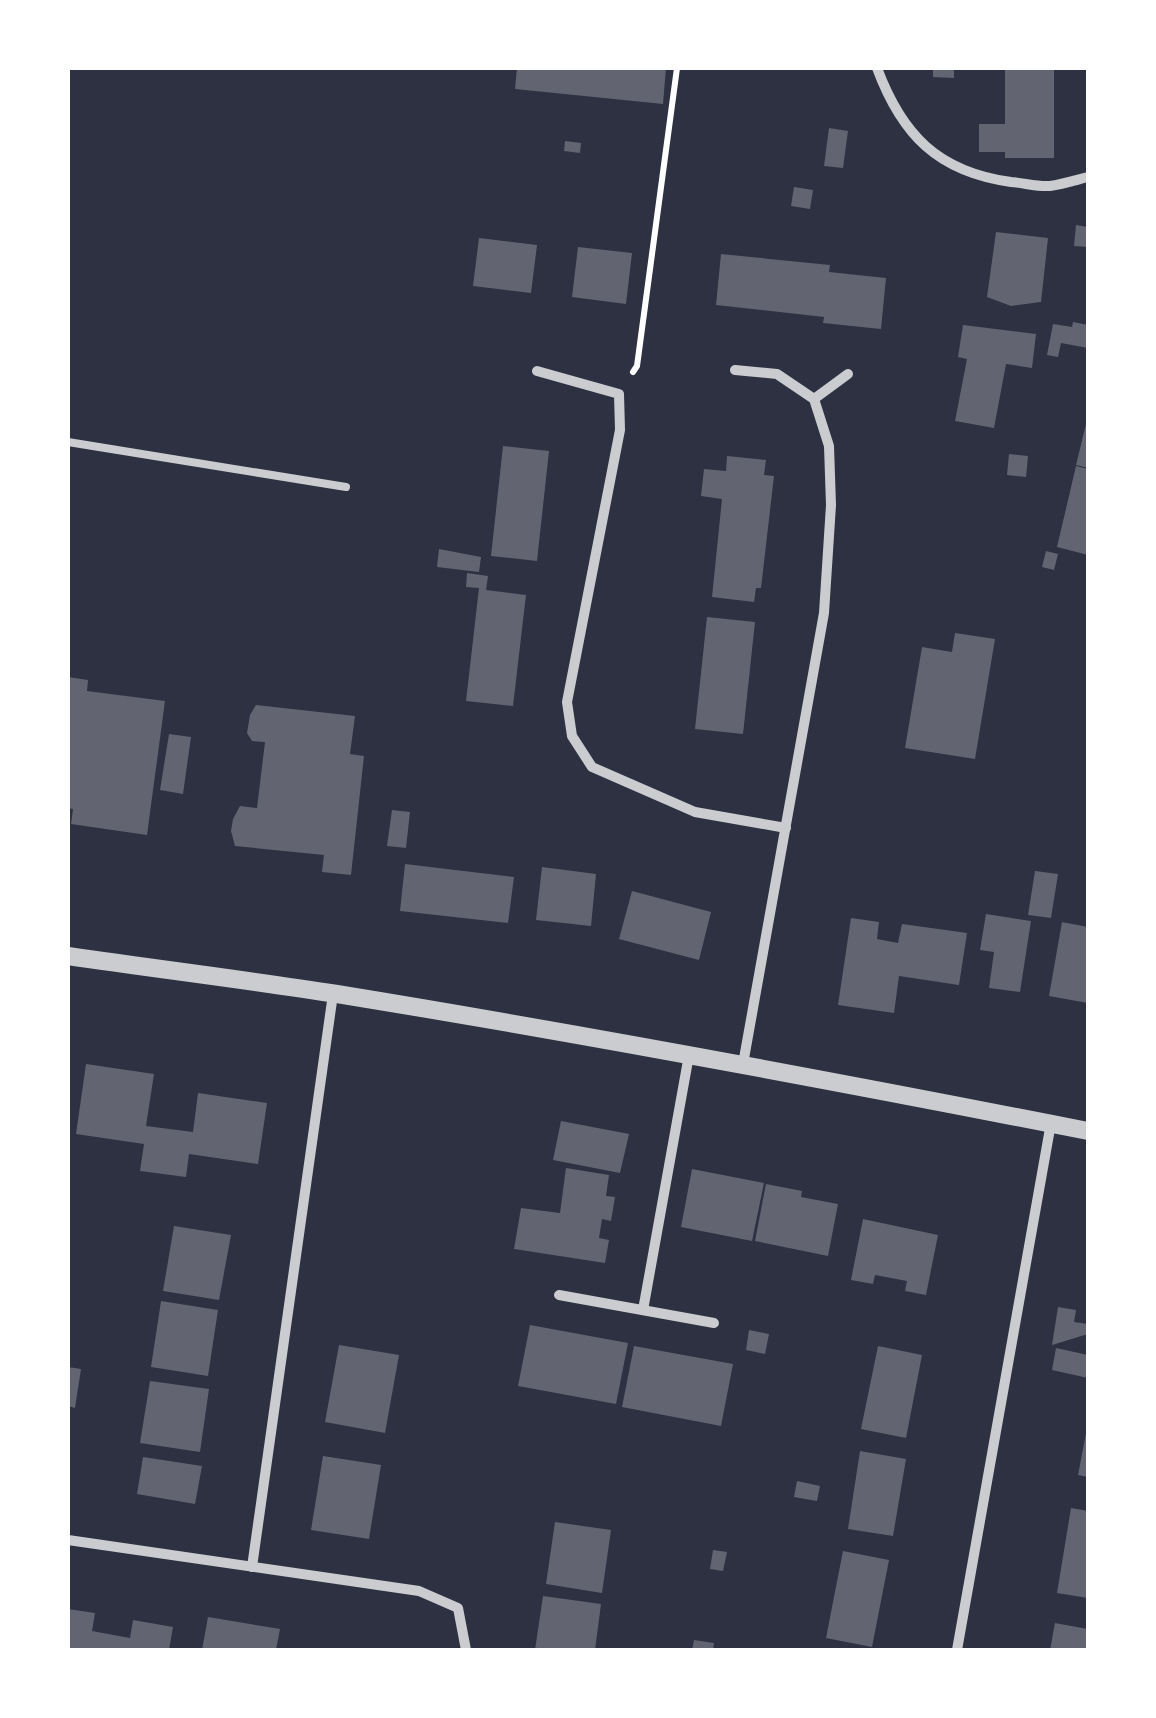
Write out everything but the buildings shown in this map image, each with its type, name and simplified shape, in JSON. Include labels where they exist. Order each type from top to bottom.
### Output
[{"type":"street","points":[[878,68],[889,100],[912,135],[944,159],[987,178],[1046,186],[1088,177]]},
{"type":"street","points":[[735,370],[777,374],[814,399],[828,446],[831,505],[824,613],[743,1064]]},
{"type":"street","points":[[537,371],[619,394],[620,430],[568,702],[572,736],[592,767],[695,812],[786,828]]},
{"type":"street","points":[[814,399],[848,374]]},
{"type":"street","points":[[68,956],[332,994],[743,1064],[1088,1131]]},
{"type":"street","points":[[252,1566],[332,994]]},
{"type":"street","points":[[643,1310],[689,1055]]},
{"type":"street","points":[[958,1650],[1051,1124]]},
{"type":"street","points":[[560,1295],[714,1323]]},
{"type":"street","points":[[68,1540],[419,1591],[458,1608],[466,1650]]},
{"type":"lane","points":[[68,442],[346,487]]},
{"type":"path","points":[[619,394],[637,366],[677,68]]}]
